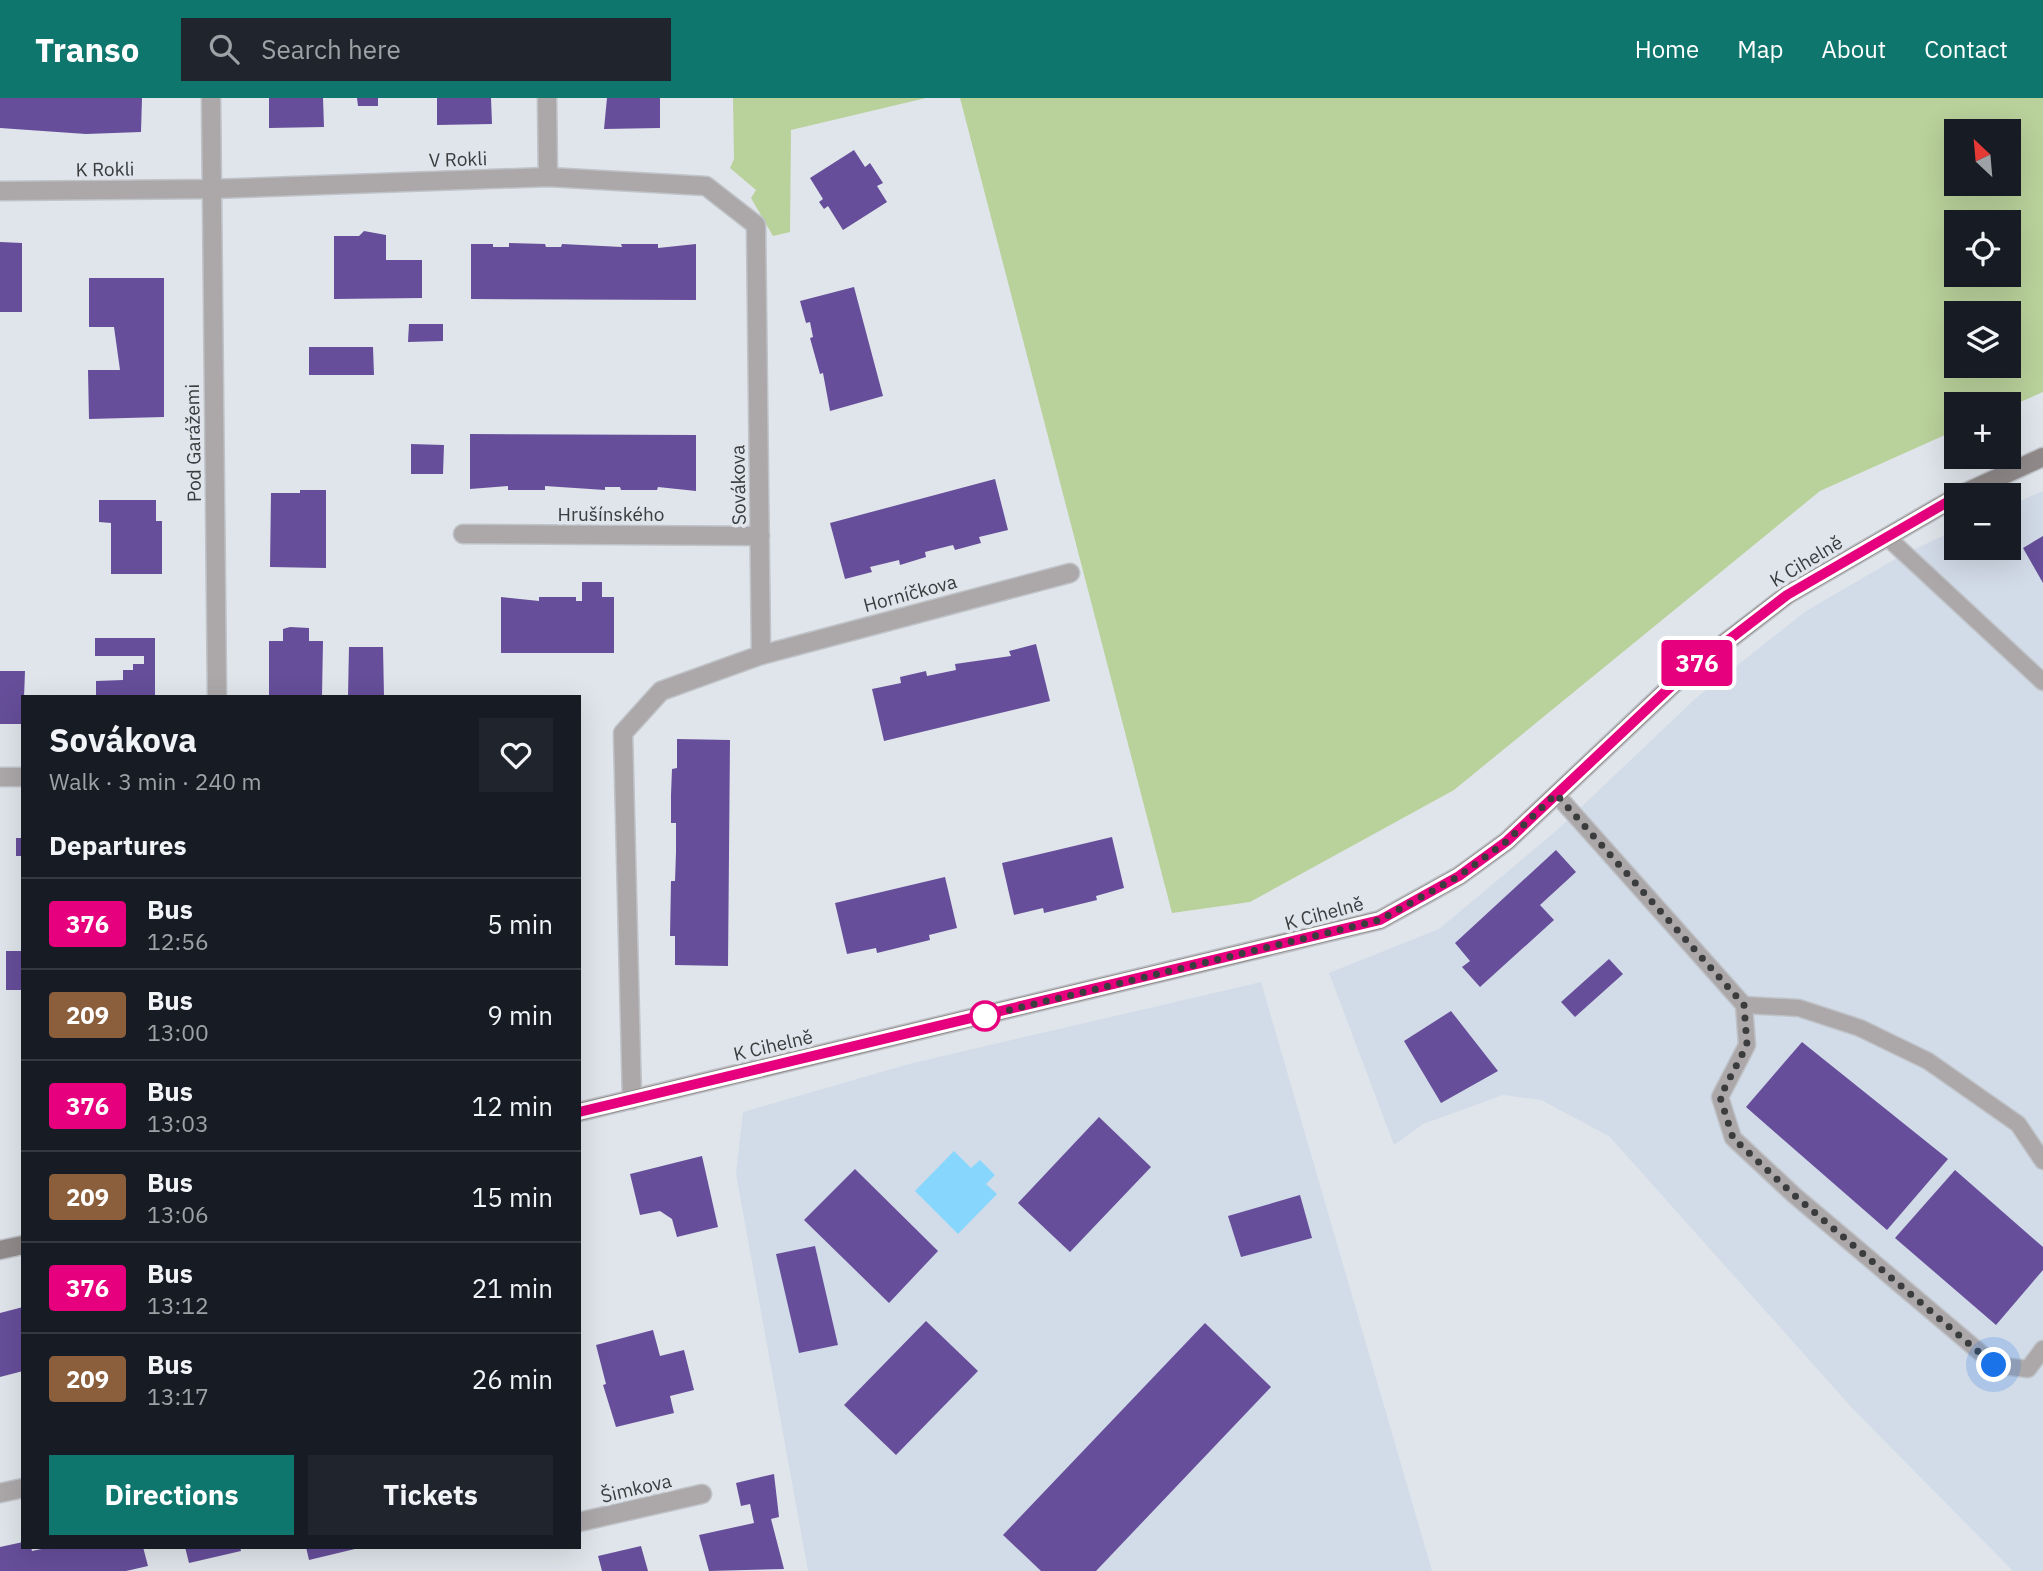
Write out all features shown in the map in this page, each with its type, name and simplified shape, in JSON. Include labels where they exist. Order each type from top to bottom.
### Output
[{"type":"street","name":"Pod Garážemi","points":[[211,98],[217,695]]},
{"type":"street","points":[[547,98],[548,177]]},
{"type":"street","name":"V Rokli","points":[[211,189],[548,177],[706,186]]},
{"type":"street","name":"Sovákova","points":[[706,186],[756,225],[761,655]]},
{"type":"street","name":"K Rokli","points":[[0,191],[211,189]]},
{"type":"street","name":"K Cihelně","points":[[1986,483],[2043,457]]},
{"type":"street","name":"K Cihelně","points":[[581,1112],[1380,920],[1459,876],[1507,841],[1683,675],[1787,595],[1944,504]]},
{"type":"street","name":"Hrušínského","points":[[463,534],[760,536]]},
{"type":"street","name":"Horníčkova","points":[[761,655],[1070,573]]},
{"type":"street","points":[[632,1100],[623,733],[661,691],[761,655]]},
{"type":"street","points":[[0,777],[21,777]]},
{"type":"street","points":[[0,1250],[21,1245]]},
{"type":"street","points":[[0,1493],[21,1488]]},
{"type":"street","name":"Šimkova","points":[[581,1522],[702,1494]]},
{"type":"lane","points":[[1887,537],[2043,682]]},
{"type":"lane","points":[[1556,794],[1744,1005],[1747,1045],[1720,1097],[1733,1138],[1804,1204],[1994,1365],[2028,1369],[2043,1349]]},
{"type":"lane","points":[[1744,1005],[1799,1008],[1860,1028],[1928,1061],[2018,1124],[2043,1161]]},
{"type":"shaded area","points":[[2043,491],[2043,1571],[2013,1571],[1853,1409],[1609,1136],[1541,1100],[1503,1095],[1423,1124],[1394,1145],[1329,973],[1439,929],[1556,831],[1696,698],[1806,611],[1904,554],[1944,536],[1944,560],[2021,560],[2021,501]]},
{"type":"shaded area","points":[[1261,982],[1432,1571],[808,1571],[736,1174],[743,1112],[909,1064]]},
{"type":"green space","points":[[733,98],[926,98],[791,130],[790,232],[773,236],[751,198],[756,190],[730,168],[734,159]]},
{"type":"green space","points":[[960,98],[2043,98],[2043,392],[2021,402],[2021,392],[1944,392],[1944,435],[1820,491],[1454,790],[1250,902],[1172,913]]},
{"type":"water","points":[[954,1151],[971,1168],[980,1160],[995,1175],[986,1184],[997,1194],[958,1234],[915,1191]]},
{"type":"building","points":[[0,98],[142,98],[141,132],[86,134],[0,128]]},
{"type":"building","points":[[269,98],[323,98],[324,127],[269,128]]},
{"type":"building","points":[[357,98],[378,98],[378,106],[358,106]]},
{"type":"building","points":[[437,98],[491,98],[492,124],[437,125]]},
{"type":"building","points":[[607,98],[660,98],[660,128],[604,129]]},
{"type":"building","points":[[854,150],[865,167],[870,163],[883,183],[877,186],[887,202],[843,230],[828,206],[824,209],[819,202],[823,199],[810,178]]},
{"type":"building","points":[[364,231],[386,235],[386,260],[422,260],[422,298],[334,299],[334,236],[359,236]]},
{"type":"building","points":[[0,242],[22,243],[22,312],[0,312]]},
{"type":"building","points":[[509,243],[545,244],[546,247],[561,247],[562,244],[622,247],[621,244],[658,244],[658,248],[696,244],[696,300],[471,299],[471,244],[509,247]]},
{"type":"building","points":[[89,278],[164,278],[164,417],[89,419],[88,370],[120,370],[114,327],[89,327]]},
{"type":"building","points":[[854,287],[883,396],[830,411],[823,373],[820,374],[810,338],[813,337],[810,322],[806,323],[800,301]]},
{"type":"building","points":[[409,324],[443,324],[443,341],[408,342]]},
{"type":"building","points":[[309,347],[373,347],[374,375],[309,375]]},
{"type":"building","points":[[470,434],[696,435],[696,491],[658,487],[657,490],[621,490],[620,487],[605,487],[605,490],[545,486],[545,490],[508,490],[508,486],[470,489]]},
{"type":"building","points":[[411,444],[444,445],[443,474],[411,474]]},
{"type":"building","points":[[995,479],[1008,530],[979,537],[981,543],[955,550],[953,545],[925,552],[926,557],[900,565],[899,560],[870,567],[872,572],[845,579],[830,523]]},
{"type":"building","points":[[300,490],[326,490],[326,568],[270,567],[271,493],[300,493]]},
{"type":"building","points":[[99,500],[156,500],[156,521],[162,521],[162,574],[111,574],[111,523],[99,522]]},
{"type":"building","points":[[2043,536],[2043,583],[2023,548]]},
{"type":"building","points":[[582,582],[602,582],[602,597],[614,597],[614,653],[501,653],[501,597],[539,601],[539,597],[576,597],[576,601],[582,601]]},
{"type":"building","points":[[309,628],[309,641],[323,641],[322,695],[269,695],[269,641],[283,641],[283,629]]},
{"type":"building","points":[[95,638],[155,638],[155,695],[96,695],[96,681],[123,680],[123,670],[133,670],[133,664],[144,664],[144,656],[95,656]]},
{"type":"building","points":[[1036,644],[1050,701],[884,741],[872,689],[901,683],[900,677],[926,671],[927,676],[956,670],[955,664],[1011,656],[1009,651]]},
{"type":"building","points":[[349,647],[383,647],[384,695],[348,695]]},
{"type":"building","points":[[0,671],[25,671],[24,695],[21,695],[21,724],[0,724]]},
{"type":"building","points":[[677,739],[730,740],[728,966],[675,965],[675,936],[670,936],[676,823],[671,823],[671,795],[672,769],[677,768]]},
{"type":"building","points":[[1112,837],[1124,888],[1096,896],[1097,900],[1044,913],[1043,908],[1014,915],[1002,863]]},
{"type":"building","points":[[16,838],[21,838],[21,856],[16,856]]},
{"type":"building","points":[[1556,850],[1576,872],[1540,905],[1554,920],[1480,987],[1462,967],[1470,961],[1455,943]]},
{"type":"building","points":[[945,877],[957,928],[929,935],[930,940],[877,953],[876,948],[847,954],[835,903]]},
{"type":"building","points":[[6,951],[21,951],[21,990],[6,990]]},
{"type":"building","points":[[1609,959],[1623,974],[1575,1017],[1561,1002]]},
{"type":"building","points":[[1451,1011],[1498,1071],[1441,1103],[1404,1041]]},
{"type":"building","points":[[1802,1042],[1948,1159],[1887,1230],[1746,1107]]},
{"type":"building","points":[[1099,1117],[1151,1167],[1070,1252],[1018,1203]]},
{"type":"building","points":[[702,1156],[718,1227],[677,1237],[672,1219],[660,1211],[640,1215],[630,1174]]},
{"type":"building","points":[[855,1169],[938,1251],[889,1303],[804,1220]]},
{"type":"building","points":[[1955,1170],[2043,1247],[2043,1270],[1996,1325],[1895,1238]]},
{"type":"building","points":[[1300,1195],[1312,1238],[1241,1257],[1228,1216]]},
{"type":"building","points":[[815,1246],[838,1345],[799,1353],[776,1254]]},
{"type":"building","points":[[21,1308],[21,1372],[0,1377],[0,1313]]},
{"type":"building","points":[[926,1321],[978,1371],[896,1455],[844,1405]]},
{"type":"building","points":[[1205,1323],[1271,1387],[1096,1571],[1041,1571],[1003,1535]]},
{"type":"building","points":[[653,1330],[660,1356],[684,1350],[694,1390],[670,1396],[674,1413],[616,1427],[603,1385],[606,1384],[596,1345]]},
{"type":"building","points":[[774,1474],[779,1517],[771,1519],[784,1569],[709,1571],[699,1535],[754,1523],[750,1504],[741,1506],[736,1483]]},
{"type":"building","points":[[21,1542],[21,1549],[32,1551],[144,1549],[148,1566],[126,1571],[0,1571],[0,1547]]},
{"type":"building","points":[[641,1546],[648,1571],[602,1571],[598,1556]]},
{"type":"building","points":[[186,1549],[240,1549],[241,1551],[189,1563]]},
{"type":"building","points":[[306,1549],[355,1549],[309,1560]]},
{"type":"bus line","name":"376","points":[[581,1112],[1339,932],[1380,920],[1422,900],[1507,841],[1683,675],[1787,595],[1944,504]]},
{"type":"route","points":[[985,1016],[1320,937],[1380,920],[1422,900],[1459,876],[1507,841],[1556,794],[1744,1005],[1747,1045],[1720,1097],[1733,1138],[1794,1195],[1994,1365]]}]
